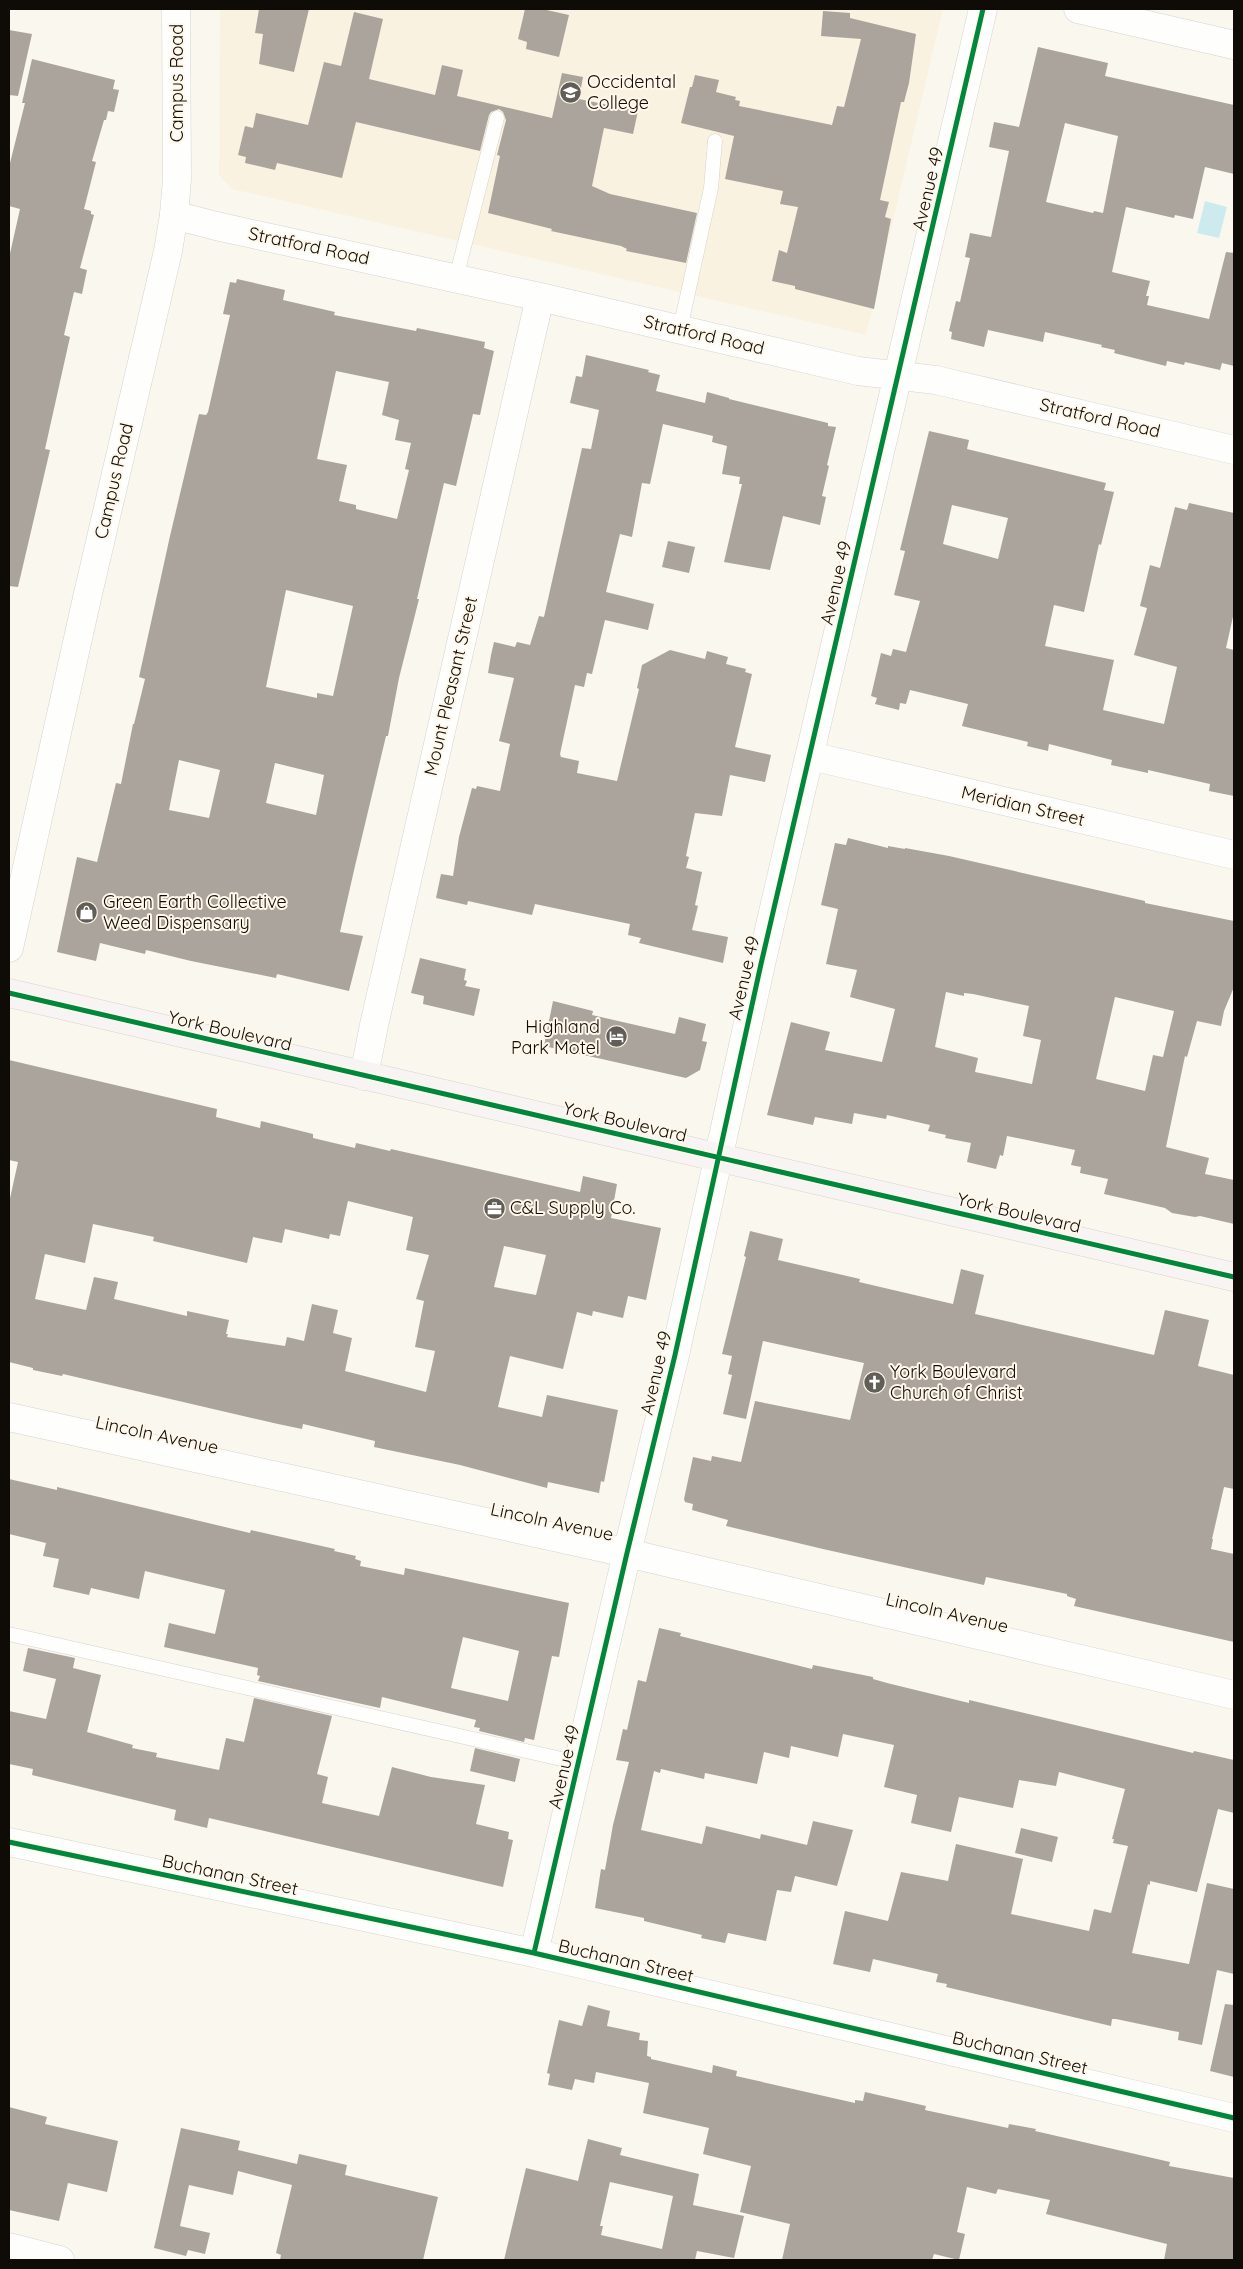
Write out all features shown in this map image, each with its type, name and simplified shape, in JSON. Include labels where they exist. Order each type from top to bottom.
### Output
[{"type":"main road","name":"York Boulevard","points":[[9,993],[1234,1277]]},
{"type":"street","name":"Campus Road","points":[[9,948],[87,598],[168,251],[174,215],[177,169],[176,9]]},
{"type":"street","name":"Avenue 49","points":[[534,1953],[627,1553],[676,1355],[761,964],[811,756],[983,9]]},
{"type":"street","points":[[1078,9],[1234,45]]},
{"type":"street","name":"Stratford Road","points":[[174,215],[858,371],[936,380],[1234,450]]},
{"type":"street","name":"Mount Pleasant Street","points":[[364,1076],[540,297]]},
{"type":"street","name":"Meridian Street","points":[[811,756],[1234,855]]},
{"type":"street","name":"Lincoln Avenue","points":[[9,1417],[627,1553],[1234,1695]]},
{"type":"street","name":"Buchanan Street","points":[[9,1842],[534,1953],[1234,2118]]},
{"type":"street","points":[[9,2247],[60,2260]]},
{"type":"lane","points":[[456,278],[497,118]]},
{"type":"lane","points":[[680,329],[711,188],[715,142]]},
{"type":"lane","points":[[9,1634],[579,1763]]},
{"type":"shaded area","name":"Occidental College","points":[[220,9],[943,9],[866,335],[232,189],[219,175]]},
{"type":"water","points":[[1205,201],[1227,207],[1219,238],[1197,233]]},
{"type":"building","points":[[259,9],[309,9],[294,72],[259,64],[263,34],[255,33]]},
{"type":"building","points":[[525,9],[542,9],[569,15],[559,57],[526,49],[527,42],[518,39]]},
{"type":"building","points":[[823,11],[850,13],[850,18],[916,34],[909,83],[904,102],[901,102],[880,200],[889,202],[885,217],[891,219],[874,309],[795,289],[795,286],[772,281],[779,250],[787,253],[798,207],[780,204],[783,191],[725,179],[734,136],[681,123],[695,75],[719,80],[716,92],[736,97],[735,100],[740,101],[739,106],[832,125],[837,106],[844,107],[861,39],[821,36]]},
{"type":"building","points":[[354,12],[383,19],[369,79],[435,95],[442,65],[463,70],[457,96],[552,118],[562,73],[583,77],[579,99],[638,111],[633,134],[604,128],[592,186],[610,194],[697,213],[686,263],[626,251],[627,249],[621,246],[551,231],[552,229],[488,213],[500,156],[497,155],[506,120],[503,112],[499,109],[491,112],[489,115],[480,151],[356,122],[342,178],[277,163],[275,170],[245,163],[246,157],[238,155],[245,126],[253,128],[256,113],[308,125],[324,62],[341,66]]},
{"type":"building","points":[[9,30],[32,34],[18,96],[9,95]]},
{"type":"building","points":[[1038,47],[1108,63],[1105,76],[1234,105],[1234,174],[1205,167],[1193,219],[1175,215],[1174,218],[1126,207],[1112,272],[1150,281],[1146,296],[1149,296],[1147,305],[1209,319],[1226,252],[1234,253],[1234,366],[1222,363],[1220,370],[1185,362],[1184,365],[1167,361],[1166,366],[1114,353],[1115,350],[1101,347],[1102,345],[1045,332],[1043,342],[988,330],[984,347],[951,339],[952,332],[949,331],[956,301],[960,302],[970,258],[965,257],[970,233],[991,237],[1009,151],[989,147],[994,122],[1019,127]],"holes":[[[1065,123],[1118,136],[1103,213],[1094,211],[1093,213],[1046,202]]]},
{"type":"building","points":[[32,59],[115,80],[113,89],[119,90],[114,112],[108,111],[106,120],[104,120],[92,161],[96,162],[84,209],[91,211],[91,214],[94,215],[80,268],[87,270],[82,294],[74,292],[64,335],[70,337],[45,449],[50,450],[18,587],[9,586],[9,258],[20,209],[9,206],[9,167],[25,103],[22,103]]},
{"type":"building","points":[[237,279],[285,290],[283,300],[335,312],[334,315],[416,331],[417,328],[485,342],[484,348],[494,351],[480,415],[473,414],[456,486],[444,483],[417,599],[419,599],[399,678],[388,736],[386,736],[340,932],[363,936],[349,991],[277,974],[276,978],[146,950],[145,954],[100,943],[96,961],[57,952],[77,857],[97,862],[116,783],[121,784],[133,724],[145,679],[139,677],[170,536],[199,414],[206,415],[208,412],[230,315],[223,314],[230,282],[236,283]],"holes":[[[336,371],[389,382],[382,415],[399,420],[395,440],[411,443],[405,469],[409,470],[397,519],[356,509],[356,505],[339,501],[347,465],[317,459]],[[286,590],[353,606],[333,696],[317,693],[317,698],[266,687]],[[179,760],[220,770],[209,818],[169,810]],[[275,763],[324,775],[316,815],[266,803]]]},
{"type":"building","points":[[586,355],[649,370],[648,372],[660,375],[656,391],[705,403],[707,392],[828,423],[828,426],[836,427],[827,465],[829,466],[822,496],[826,497],[820,525],[783,516],[770,570],[724,562],[742,484],[739,484],[740,477],[722,474],[727,446],[712,442],[713,436],[663,424],[650,484],[642,483],[632,537],[620,534],[606,592],[654,604],[648,630],[605,620],[592,674],[587,673],[584,687],[575,685],[560,754],[561,757],[579,761],[577,773],[617,781],[639,689],[637,688],[642,665],[670,650],[705,659],[707,651],[728,657],[726,664],[746,669],[745,672],[752,674],[735,747],[771,755],[765,782],[730,775],[722,816],[695,813],[686,856],[689,857],[686,868],[702,872],[695,905],[698,906],[692,930],[728,937],[723,963],[639,943],[641,938],[628,935],[630,924],[535,904],[532,915],[468,901],[467,905],[436,898],[441,874],[453,876],[459,837],[472,788],[476,789],[477,786],[500,791],[510,744],[499,741],[514,678],[488,673],[491,655],[494,642],[515,647],[517,642],[530,645],[539,616],[544,617],[582,448],[591,449],[599,410],[570,403],[576,376],[582,377]]},
{"type":"building","points":[[929,431],[969,440],[967,449],[1106,483],[1104,490],[1114,492],[1101,545],[1099,544],[1084,612],[1054,605],[1045,646],[1114,660],[1103,710],[1164,724],[1177,667],[1134,655],[1147,608],[1140,606],[1150,565],[1160,568],[1175,507],[1187,510],[1189,503],[1234,513],[1234,612],[1226,648],[1234,650],[1234,796],[1209,791],[1210,784],[1148,770],[1148,773],[1111,765],[1112,760],[1049,744],[1048,751],[1027,746],[1028,742],[962,726],[968,704],[910,690],[906,704],[900,703],[899,710],[875,704],[877,698],[871,696],[881,653],[891,656],[893,649],[906,652],[920,601],[894,595],[905,551],[900,550]],"holes":[[[952,505],[1008,518],[998,559],[943,544]]]},
{"type":"building","points":[[668,541],[695,547],[689,573],[662,567]]},
{"type":"building","points":[[848,838],[888,848],[888,846],[905,848],[949,856],[1145,901],[1145,903],[1234,921],[1234,987],[1224,1011],[1221,1026],[1197,1021],[1187,1057],[1185,1056],[1166,1147],[1209,1158],[1205,1174],[1234,1180],[1234,1224],[1200,1216],[1195,1217],[1172,1213],[1165,1208],[1104,1194],[1108,1179],[1080,1173],[1081,1167],[1071,1165],[1075,1150],[1007,1136],[1003,1156],[1000,1155],[996,1169],[967,1162],[971,1143],[945,1138],[946,1135],[928,1131],[930,1125],[887,1115],[886,1119],[854,1113],[852,1124],[815,1117],[813,1125],[767,1115],[791,1022],[830,1032],[825,1050],[882,1062],[895,1009],[850,997],[857,970],[826,964],[838,909],[821,905],[835,843],[846,845]],"holes":[[[946,992],[964,996],[964,993],[973,994],[1029,1006],[1023,1036],[1041,1040],[1032,1084],[975,1072],[978,1058],[935,1047]],[[1115,997],[1174,1011],[1163,1057],[1153,1055],[1145,1091],[1096,1079]]]},
{"type":"building","points":[[420,958],[466,969],[464,980],[467,981],[465,986],[480,989],[474,1016],[423,1004],[424,996],[411,993]]},
{"type":"building","name":"Highland Park Motel","points":[[553,1001],[593,1011],[592,1015],[675,1034],[679,1017],[706,1024],[702,1041],[707,1042],[700,1070],[686,1078],[544,1046]]},
{"type":"building","points":[[9,1060],[217,1109],[216,1117],[260,1128],[261,1121],[313,1134],[313,1138],[355,1148],[356,1143],[390,1151],[391,1149],[580,1192],[583,1176],[617,1184],[611,1218],[661,1228],[646,1300],[628,1296],[623,1318],[593,1311],[592,1316],[577,1312],[563,1369],[510,1356],[498,1407],[542,1417],[547,1395],[618,1410],[604,1482],[601,1481],[599,1493],[548,1482],[547,1488],[460,1465],[374,1447],[375,1441],[303,1424],[302,1429],[278,1424],[63,1374],[62,1376],[33,1370],[33,1368],[9,1362],[9,1203],[18,1162],[9,1160]],"holes":[[[348,1201],[413,1217],[406,1250],[429,1255],[416,1299],[424,1301],[415,1347],[435,1351],[426,1392],[345,1371],[352,1338],[333,1333],[338,1310],[312,1304],[304,1341],[287,1337],[285,1346],[227,1337],[229,1320],[187,1311],[187,1316],[114,1299],[118,1282],[94,1277],[86,1310],[35,1299],[45,1254],[85,1263],[93,1224],[154,1237],[153,1241],[247,1263],[253,1237],[282,1243],[285,1229],[329,1239],[330,1234],[340,1236]],[[504,1246],[546,1255],[536,1295],[494,1287]]]},
{"type":"building","points":[[750,1231],[783,1239],[778,1260],[860,1279],[859,1282],[953,1304],[961,1269],[984,1275],[975,1314],[1154,1355],[1165,1310],[1209,1320],[1198,1366],[1234,1375],[1234,1489],[1224,1487],[1211,1549],[1234,1554],[1234,1642],[1074,1606],[1076,1599],[1067,1596],[1067,1594],[986,1577],[984,1585],[726,1526],[728,1520],[692,1510],[693,1504],[685,1502],[684,1499],[693,1457],[711,1461],[712,1456],[741,1462],[755,1401],[850,1420],[864,1363],[763,1341],[746,1419],[723,1414],[732,1375],[728,1374],[732,1356],[722,1354],[746,1257],[744,1256]]},
{"type":"building","points":[[9,1479],[57,1490],[57,1487],[250,1533],[251,1530],[335,1549],[334,1551],[356,1556],[355,1559],[361,1561],[360,1566],[404,1575],[405,1568],[569,1603],[559,1657],[552,1656],[534,1740],[525,1738],[524,1742],[479,1731],[480,1728],[474,1727],[476,1720],[382,1697],[380,1708],[258,1681],[260,1676],[257,1675],[258,1668],[164,1647],[169,1623],[215,1634],[225,1590],[145,1571],[139,1599],[91,1588],[89,1595],[53,1587],[59,1559],[43,1556],[46,1543],[9,1534]],"holes":[[[463,1637],[519,1651],[508,1701],[451,1688]]]},
{"type":"building","points":[[659,1628],[681,1633],[680,1636],[812,1669],[813,1665],[873,1677],[873,1679],[887,1683],[969,1703],[969,1700],[1193,1753],[1194,1751],[1234,1760],[1234,1813],[1218,1809],[1197,1892],[1150,1881],[1132,1953],[1189,1964],[1207,1883],[1234,1889],[1234,1974],[1217,1970],[1202,2045],[1178,2040],[1179,2032],[1116,2019],[1112,2019],[1111,2026],[946,1987],[947,1984],[936,1982],[938,1974],[873,1959],[870,1972],[833,1964],[845,1911],[888,1921],[901,1872],[948,1881],[956,1844],[1023,1859],[1011,1914],[1089,1931],[1094,1909],[1111,1913],[1128,1846],[1113,1843],[1114,1839],[1112,1839],[1125,1789],[1059,1772],[1056,1786],[1019,1780],[1013,1808],[959,1797],[951,1832],[911,1823],[917,1795],[884,1787],[894,1745],[843,1734],[838,1757],[791,1746],[789,1758],[764,1752],[757,1784],[705,1773],[704,1779],[661,1769],[660,1773],[654,1771],[641,1830],[702,1844],[706,1826],[760,1839],[761,1834],[807,1845],[813,1821],[853,1830],[837,1886],[795,1876],[791,1892],[777,1890],[766,1941],[728,1933],[725,1943],[701,1938],[702,1935],[644,1921],[644,1918],[595,1908],[601,1869],[605,1870],[613,1825],[629,1762],[616,1760],[623,1729],[627,1730],[638,1680],[646,1682]]},
{"type":"building","points":[[28,1648],[75,1658],[73,1668],[101,1675],[87,1732],[133,1745],[132,1748],[157,1753],[156,1757],[219,1770],[226,1738],[244,1742],[254,1698],[332,1716],[317,1774],[328,1777],[322,1803],[379,1816],[392,1767],[431,1777],[485,1785],[476,1824],[509,1832],[508,1839],[513,1840],[503,1887],[209,1818],[207,1828],[174,1820],[176,1810],[32,1775],[33,1769],[9,1764],[9,1711],[46,1719],[56,1679],[23,1671]]},
{"type":"building","points":[[475,1748],[520,1759],[515,1782],[470,1771]]},
{"type":"building","points":[[1021,1828],[1058,1837],[1052,1862],[1015,1853]]},
{"type":"building","points":[[1225,2004],[1234,2005],[1234,2077],[1210,2071]]},
{"type":"building","points":[[588,2005],[610,2011],[607,2026],[640,2033],[639,2040],[648,2041],[647,2056],[651,2057],[651,2059],[712,2073],[713,2065],[737,2071],[736,2076],[855,2103],[855,2100],[863,2101],[865,2092],[926,2106],[925,2110],[1008,2128],[1009,2124],[1036,2129],[1035,2131],[1170,2162],[1169,2166],[1234,2178],[1234,2260],[1164,2260],[1167,2244],[1046,2214],[1050,2200],[998,2189],[996,2194],[967,2187],[957,2232],[965,2234],[959,2260],[934,2254],[932,2260],[782,2260],[790,2224],[740,2212],[751,2166],[703,2154],[709,2128],[643,2113],[649,2083],[596,2072],[594,2083],[575,2079],[572,2090],[548,2085],[550,2074],[547,2073],[559,2020],[582,2026]]},
{"type":"building","points":[[9,2107],[47,2117],[45,2124],[118,2141],[107,2192],[68,2183],[59,2221],[9,2210]]},
{"type":"building","points":[[181,2128],[240,2141],[238,2150],[297,2164],[299,2154],[347,2165],[345,2175],[438,2197],[423,2260],[280,2260],[281,2255],[276,2253],[292,2185],[238,2171],[233,2195],[189,2185],[180,2226],[210,2233],[205,2254],[188,2250],[186,2256],[154,2248]]},
{"type":"building","points":[[588,2139],[622,2148],[620,2155],[699,2174],[693,2205],[744,2216],[734,2258],[697,2251],[695,2260],[504,2260],[526,2168],[578,2181]],"holes":[[[610,2182],[673,2196],[662,2249],[601,2235],[603,2226],[600,2226]]]},
{"type":"cycle path","points":[[534,1953],[675,1355],[761,964],[983,9]]},
{"type":"cycle path","points":[[9,993],[1234,1277]]},
{"type":"cycle path","points":[[9,1842],[534,1953],[1234,2118]]},
{"type":"place","name":"Occidental College","points":[[571,92]]},
{"type":"place","name":"Green Earth Collective Weed Dispensary","points":[[87,912]]},
{"type":"place","name":"Highland Park Motel","points":[[616,1037]]},
{"type":"place","name":"C&L Supply Co.","points":[[494,1208]]},
{"type":"place","name":"York Boulevard Church of Christ","points":[[874,1382]]}]
